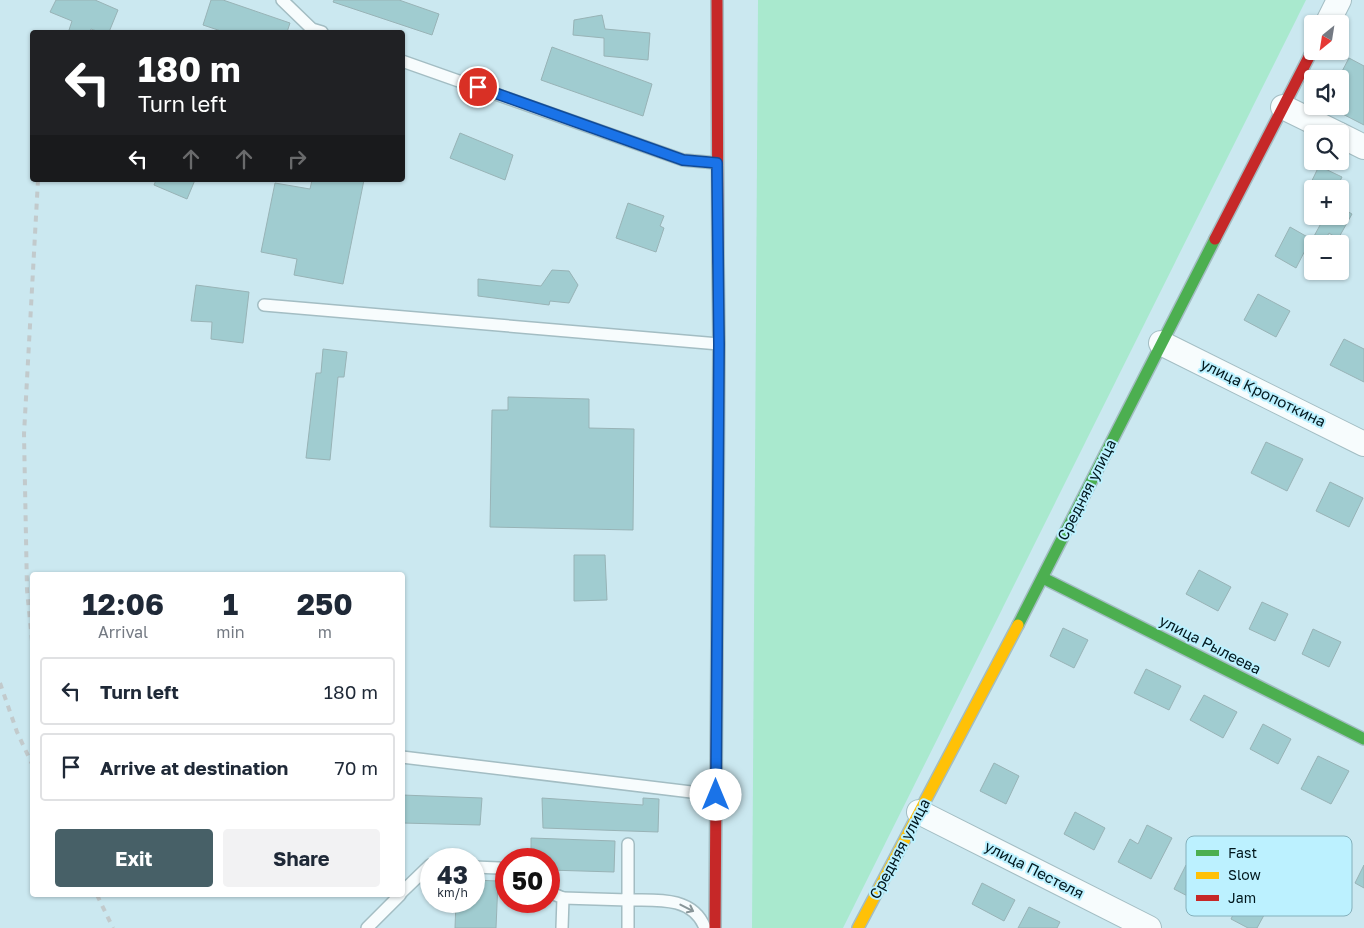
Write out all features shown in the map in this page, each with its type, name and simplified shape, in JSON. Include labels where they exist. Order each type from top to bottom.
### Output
[{"type":"street","points":[[716,928],[719,344],[717,0]]},
{"type":"street","points":[[1332,15],[1339,0]]},
{"type":"street","name":"Средняя улица","points":[[858,928],[1043,578],[1161,343],[1307,60]]},
{"type":"street","points":[[1283,107],[1320,125]]},
{"type":"street","points":[[1349,139],[1364,147]]},
{"type":"street","name":"улица Кропоткина","points":[[1161,343],[1364,444]]},
{"type":"street","name":"улица Рылеева","points":[[1043,578],[1364,739]]},
{"type":"street","name":"улица Пестеля","points":[[919,812],[1149,928]]},
{"type":"lane","points":[[282,0],[315,30]]},
{"type":"lane","points":[[405,62],[683,160],[717,163]]},
{"type":"lane","points":[[264,304],[719,344]]},
{"type":"lane","points":[[405,757],[716,795]]},
{"type":"lane","points":[[628,844],[628,928]]},
{"type":"lane","points":[[405,889],[420,875]]},
{"type":"lane","points":[[367,928],[398,897]]},
{"type":"lane","points":[[560,897],[675,902],[693,910],[703,922],[705,928]]},
{"type":"lane","points":[[562,928],[563,898]]},
{"type":"green space","points":[[758,0],[1306,0],[843,928],[752,928]]},
{"type":"building","points":[[56,0],[95,0],[118,10],[110,30],[69,30],[72,21],[50,12]]},
{"type":"building","points":[[211,0],[223,0],[290,23],[288,30],[218,30],[203,25]]},
{"type":"building","points":[[334,0],[399,0],[439,14],[432,35],[333,2]]},
{"type":"building","points":[[602,15],[605,29],[650,33],[648,60],[604,56],[604,38],[573,35],[574,20]]},
{"type":"building","points":[[552,47],[652,84],[643,116],[541,80]]},
{"type":"building","points":[[1349,58],[1364,66],[1364,125],[1345,115],[1349,115],[1349,70],[1343,70]]},
{"type":"building","points":[[460,133],[513,155],[505,180],[450,158]]},
{"type":"building","points":[[1317,170],[1327,170],[1342,177],[1340,180],[1312,180]]},
{"type":"building","points":[[155,182],[194,182],[187,199],[154,185]]},
{"type":"building","points":[[312,182],[364,182],[343,284],[294,275],[297,259],[261,252],[275,183],[310,189]]},
{"type":"building","points":[[628,203],[664,216],[660,226],[664,228],[656,252],[616,238]]},
{"type":"building","points":[[1320,225],[1346,225],[1340,235],[1329,233],[1328,235],[1315,235]]},
{"type":"building","points":[[1290,227],[1304,235],[1304,253],[1296,268],[1275,256]]},
{"type":"building","points":[[552,270],[569,271],[578,285],[569,303],[550,301],[549,305],[478,296],[478,279],[541,286]]},
{"type":"building","points":[[196,285],[249,292],[243,343],[211,339],[212,322],[191,321]]},
{"type":"building","points":[[1258,294],[1290,311],[1276,337],[1244,320]]},
{"type":"building","points":[[1344,339],[1364,349],[1364,382],[1330,365]]},
{"type":"building","points":[[323,349],[347,352],[344,377],[338,377],[330,460],[306,458],[316,373],[321,373]]},
{"type":"building","points":[[508,397],[589,399],[589,428],[634,429],[633,530],[490,527],[492,410],[508,410]]},
{"type":"building","points":[[1266,442],[1303,459],[1287,491],[1251,473]]},
{"type":"building","points":[[1330,482],[1363,498],[1349,527],[1316,511]]},
{"type":"building","points":[[574,555],[605,555],[607,600],[574,601]]},
{"type":"building","points":[[1199,570],[1231,587],[1218,611],[1186,594]]},
{"type":"building","points":[[1262,602],[1288,614],[1275,641],[1249,629]]},
{"type":"building","points":[[1063,628],[1088,640],[1074,668],[1050,656]]},
{"type":"building","points":[[1313,629],[1341,642],[1329,667],[1302,654]]},
{"type":"building","points":[[1146,669],[1181,686],[1169,710],[1134,693]]},
{"type":"building","points":[[1204,695],[1237,712],[1223,738],[1190,720]]},
{"type":"building","points":[[1263,724],[1291,739],[1278,764],[1250,749]]},
{"type":"building","points":[[1318,756],[1349,771],[1331,804],[1301,789]]},
{"type":"building","points":[[994,763],[1019,776],[1006,804],[980,791]]},
{"type":"building","points":[[405,795],[482,798],[480,825],[405,823]]},
{"type":"building","points":[[542,798],[643,805],[643,798],[659,799],[658,832],[543,828]]},
{"type":"building","points":[[1075,812],[1105,828],[1094,850],[1064,834]]},
{"type":"building","points":[[1147,825],[1172,838],[1151,879],[1118,862],[1130,839],[1138,844]]},
{"type":"building","points":[[531,838],[615,841],[614,872],[560,870],[560,848],[531,848]]},
{"type":"building","points":[[1186,865],[1186,895],[1174,889]]},
{"type":"building","points":[[1364,865],[1364,888],[1355,883]]},
{"type":"building","points":[[485,880],[495,881],[496,928],[455,928],[456,913],[485,913]]},
{"type":"building","points":[[982,883],[1015,900],[1004,921],[972,904]]},
{"type":"building","points":[[1029,907],[1060,922],[1057,928],[1018,928]]},
{"type":"building","points":[[1232,916],[1264,916],[1257,928],[1248,928],[1231,919]]},
{"type":"railway","points":[[30,621],[27,590],[24,434],[38,182]]},
{"type":"railway","points":[[0,683],[17,732],[30,760]]},
{"type":"railway","points":[[98,897],[113,928]]},
{"type":"traffic: fast","points":[[1018,625],[1215,239]]},
{"type":"traffic: fast","points":[[1043,578],[1364,739]]},
{"type":"traffic: slow","points":[[717,645],[718,263]]},
{"type":"traffic: slow","points":[[858,928],[1018,625]]},
{"type":"traffic: jam","points":[[717,0],[718,263]]},
{"type":"traffic: jam","points":[[1215,239],[1307,60]]},
{"type":"traffic: jam","points":[[715,928],[717,645]]},
{"type":"route","points":[[478,87],[683,160],[717,163],[719,344],[716,795]]}]
